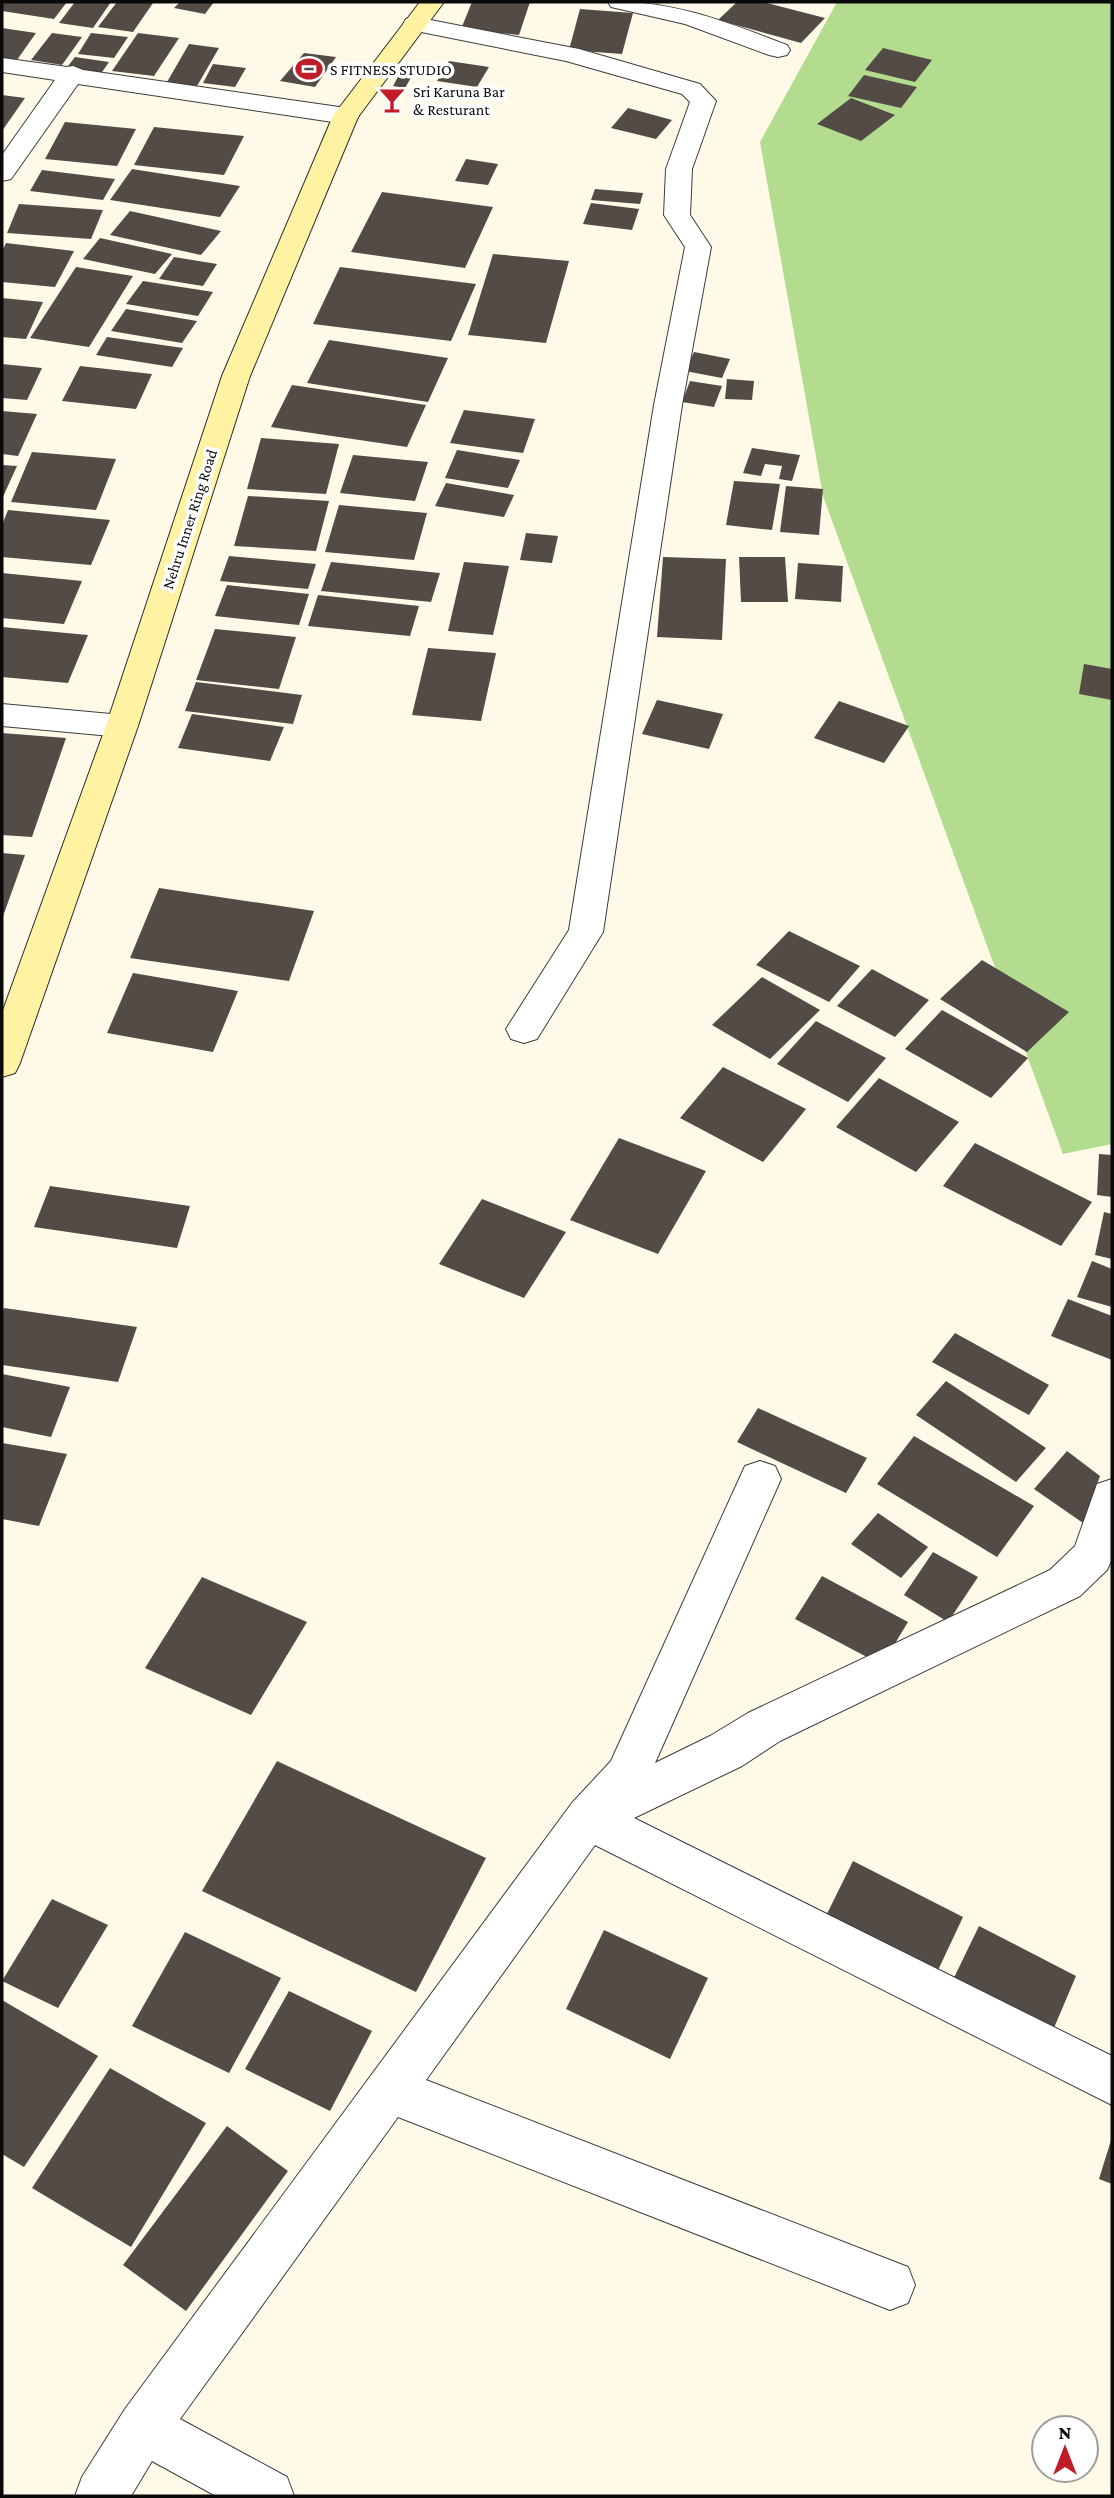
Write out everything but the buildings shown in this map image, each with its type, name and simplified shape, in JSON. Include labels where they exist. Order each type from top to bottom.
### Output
[{"type":"street","points":[[620,2],[699,10],[778,50]]},
{"type":"street","points":[[424,13],[691,89],[702,101],[678,169],[677,215],[698,247],[668,405],[586,932],[524,1029]]},
{"type":"street","name":"Nehru Inner Ring Road","points":[[2,1063],[13,998],[122,726],[236,376],[346,116],[424,13]]},
{"type":"street","points":[[2,65],[73,73],[346,116]]},
{"type":"street","points":[[2,173],[73,73]]},
{"type":"street","points":[[2,715],[122,726]]},
{"type":"street","points":[[101,2496],[143,2427],[588,1818],[627,1776],[760,1479]]},
{"type":"street","points":[[588,1818],[726,1751],[764,1727],[1065,1583],[1091,1557],[1112,1497]]},
{"type":"street","points":[[588,1818],[1112,2081]]},
{"type":"street","points":[[390,2090],[890,2285]]},
{"type":"street","points":[[143,2427],[268,2496]]},
{"type":"green space","points":[[837,2],[1112,2],[1112,1144],[1063,1154],[823,496],[760,142]]},
{"type":"place","name":"S FITNESS STUDIO","points":[[309,69]]},
{"type":"place","name":"Sri Karuna Bar & Resturant","points":[[392,100]]}]
